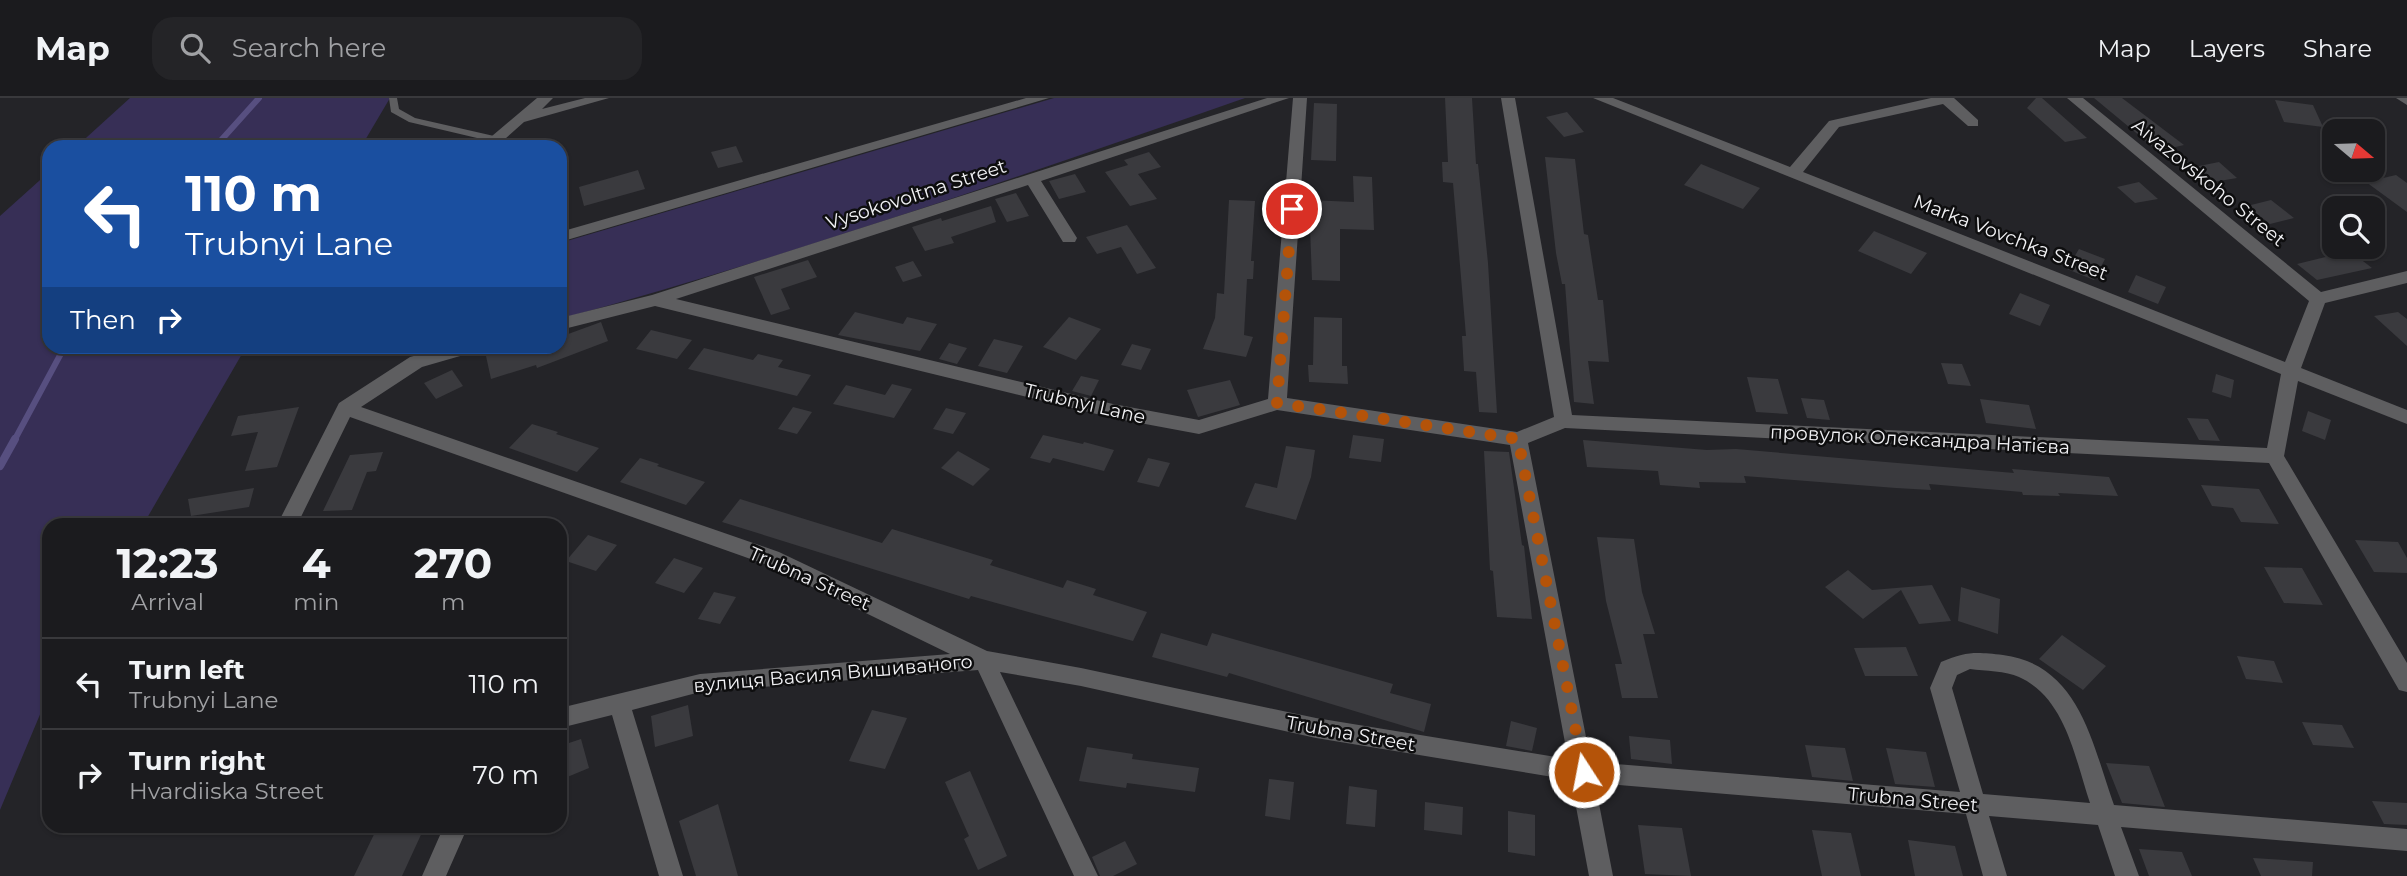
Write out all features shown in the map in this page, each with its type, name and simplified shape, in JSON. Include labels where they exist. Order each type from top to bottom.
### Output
[{"type":"street","points":[[495,140],[546,98]]},
{"type":"street","points":[[524,118],[602,98]]},
{"type":"street","points":[[976,98],[986,114]]},
{"type":"street","points":[[567,235],[1042,98]]},
{"type":"street","name":"Vysokovoltna Street","points":[[567,322],[655,300],[1282,98]]},
{"type":"street","points":[[1277,403],[1300,98]]},
{"type":"street","points":[[1508,98],[1564,421],[1518,439],[1584,772],[1601,876]]},
{"type":"street","name":"Marka Vovchka Street","points":[[1600,98],[2407,416]]},
{"type":"street","name":"Aivazovskoho Street","points":[[2074,98],[2318,299]]},
{"type":"street","points":[[1793,174],[1835,124],[1946,99],[1973,123]]},
{"type":"street","points":[[1032,179],[1069,238]]},
{"type":"street","points":[[2407,277],[2318,299],[2291,370],[2275,456],[2407,682]]},
{"type":"street","name":"Trubnyi Lane","points":[[655,300],[1113,411],[1199,427],[1277,403],[1518,439]]},
{"type":"street","points":[[291,518],[345,408],[413,354]]},
{"type":"street","name":"Trubna Street","points":[[345,408],[772,558],[984,660],[1081,677],[1316,728],[1584,772],[2407,840]]},
{"type":"street","name":"провулок Олександра Натієва","points":[[1564,421],[2275,456]]},
{"type":"street","points":[[984,660],[1086,876]]},
{"type":"street","name":"вулиця Василя Вишиваного","points":[[567,716],[700,683],[984,660]]},
{"type":"street","points":[[1995,876],[1941,688],[1949,669],[1969,660],[2021,667],[2047,684],[2068,708],[2127,876]]},
{"type":"street","points":[[619,703],[671,876]]},
{"type":"street","points":[[434,876],[453,833]]},
{"type":"lane","points":[[393,99],[394,110],[412,120],[481,140]]},
{"type":"shaded area","points":[[130,98],[390,98],[365,140],[84,140]]},
{"type":"shaded area","points":[[1054,98],[1245,98],[818,242],[567,317],[567,241]]},
{"type":"shaded area","points":[[42,178],[42,354],[242,354],[147,518],[42,518],[42,710],[0,810],[0,216]]},
{"type":"building","points":[[1445,98],[1472,98],[1476,164],[1488,263],[1497,413],[1479,412],[1476,372],[1464,371],[1462,336],[1466,336],[1453,183],[1443,182],[1442,162],[1448,162]]},
{"type":"building","points":[[2036,98],[2042,98],[2087,138],[2065,142],[2027,108]]},
{"type":"building","points":[[2094,98],[2122,98],[2184,145],[2158,151]]},
{"type":"building","points":[[2275,100],[2313,105],[2322,127],[2284,122]]},
{"type":"building","points":[[1314,103],[1337,104],[1336,161],[1311,160]]},
{"type":"building","points":[[1567,112],[1584,132],[1564,137],[1546,117]]},
{"type":"building","points":[[736,146],[743,162],[718,168],[711,152]]},
{"type":"building","points":[[1149,152],[1161,167],[1138,174],[1157,199],[1130,206],[1105,172],[1128,165],[1124,160]]},
{"type":"building","points":[[1545,157],[1575,159],[1584,234],[1588,235],[1598,300],[1603,300],[1609,362],[1588,361],[1594,404],[1574,402],[1565,284],[1562,284],[1556,253]]},
{"type":"building","points":[[2219,162],[2237,178],[2207,183],[2189,168]]},
{"type":"building","points":[[1701,164],[1760,188],[1743,209],[1684,185]]},
{"type":"building","points":[[638,170],[645,189],[584,206],[579,187]]},
{"type":"building","points":[[1075,174],[1086,192],[1059,199],[1049,181]]},
{"type":"building","points":[[2396,175],[2407,183],[2407,212],[2366,182],[2385,182],[2385,178]]},
{"type":"building","points":[[1353,176],[1372,177],[1374,230],[1340,229],[1340,281],[1312,280],[1309,200],[1354,202]]},
{"type":"building","points":[[2139,182],[2158,199],[2135,203],[2117,187]]},
{"type":"building","points":[[1016,193],[1029,216],[1007,222],[995,199]]},
{"type":"building","points":[[1229,200],[1255,201],[1251,261],[1254,261],[1253,279],[1247,279],[1244,335],[1253,337],[1246,357],[1203,349],[1215,318],[1217,293],[1224,294]]},
{"type":"building","points":[[2271,200],[2294,218],[2270,224],[2247,206]]},
{"type":"building","points":[[991,206],[996,222],[951,237],[954,243],[925,251],[912,227],[941,218],[942,221]]},
{"type":"building","points":[[1127,225],[1156,268],[1137,274],[1121,247],[1097,254],[1086,237]]},
{"type":"building","points":[[1874,231],[1927,253],[1911,274],[1858,251]]},
{"type":"building","points":[[2079,249],[2105,259],[2094,280],[2067,269]]},
{"type":"building","points":[[2322,258],[2360,259],[2372,268],[2317,280],[2297,264]]},
{"type":"building","points":[[808,260],[817,277],[781,289],[790,309],[771,315],[754,277]]},
{"type":"building","points":[[913,261],[922,276],[903,282],[895,267]]},
{"type":"building","points":[[2136,275],[2166,287],[2158,304],[2128,292]]},
{"type":"building","points":[[2020,293],[2050,305],[2040,326],[2009,314]]},
{"type":"building","points":[[855,312],[903,324],[907,317],[937,324],[920,351],[838,335]]},
{"type":"building","points":[[2398,312],[2407,319],[2407,346],[2374,316]]},
{"type":"building","points":[[1069,317],[1101,329],[1076,360],[1043,347]]},
{"type":"building","points":[[1314,317],[1342,318],[1342,366],[1347,366],[1348,384],[1309,382],[1308,365],[1313,365]]},
{"type":"building","points":[[601,322],[608,341],[537,368],[536,365],[491,379],[486,356],[567,354],[567,334]]},
{"type":"building","points":[[651,330],[692,340],[677,359],[636,349]]},
{"type":"building","points":[[994,339],[1023,346],[1007,373],[978,366]]},
{"type":"building","points":[[949,343],[967,348],[957,364],[939,359]]},
{"type":"building","points":[[1132,344],[1151,349],[1141,370],[1121,365]]},
{"type":"building","points":[[704,348],[753,360],[758,354],[783,360],[778,367],[811,375],[797,396],[688,369]]},
{"type":"building","points":[[1941,363],[1962,364],[1971,386],[1948,384]]},
{"type":"building","points":[[452,370],[463,386],[436,399],[424,383]]},
{"type":"building","points":[[2216,374],[2234,380],[2231,398],[2212,392]]},
{"type":"building","points":[[1081,376],[1099,380],[1091,396],[1072,391]]},
{"type":"building","points":[[1747,377],[1778,379],[1788,414],[1756,412]]},
{"type":"building","points":[[1230,380],[1240,405],[1198,417],[1187,390]]},
{"type":"building","points":[[892,384],[912,389],[894,418],[833,404],[846,385],[885,395]]},
{"type":"building","points":[[1801,398],[1824,400],[1830,420],[1807,418]]},
{"type":"building","points":[[1980,399],[2029,405],[2036,429],[1986,423]]},
{"type":"building","points":[[299,407],[277,467],[245,471],[258,432],[231,436],[238,416]]},
{"type":"building","points":[[793,407],[812,412],[797,434],[778,429]]},
{"type":"building","points":[[946,408],[966,413],[953,434],[933,429]]},
{"type":"building","points":[[2308,411],[2331,420],[2325,440],[2302,431]]},
{"type":"building","points":[[2187,418],[2208,419],[2220,441],[2199,440]]},
{"type":"building","points":[[532,424],[599,448],[577,472],[509,448]]},
{"type":"building","points":[[1043,435],[1114,450],[1104,471],[1053,458],[1050,463],[1030,458]]},
{"type":"building","points":[[1353,435],[1384,439],[1381,462],[1349,458]]},
{"type":"building","points":[[1583,440],[1707,450],[1736,449],[2014,473],[2012,469],[2109,477],[2118,496],[2058,493],[2060,496],[2023,495],[2022,492],[1929,484],[1931,490],[1744,476],[1746,483],[1699,482],[1700,488],[1660,485],[1658,471],[1587,467]]},
{"type":"building","points":[[1286,446],[1315,450],[1311,477],[1296,520],[1245,507],[1255,483],[1277,488]]},
{"type":"building","points":[[958,451],[990,469],[973,486],[941,468]]},
{"type":"building","points":[[1484,451],[1509,452],[1532,619],[1497,617],[1493,571],[1490,570]]},
{"type":"building","points":[[383,452],[376,471],[367,472],[352,510],[323,511],[350,455]]},
{"type":"building","points":[[640,458],[705,482],[686,505],[620,482]]},
{"type":"building","points":[[1148,458],[1170,463],[1159,487],[1137,482]]},
{"type":"building","points":[[2201,485],[2259,489],[2279,524],[2241,522],[2233,508],[2212,506]]},
{"type":"building","points":[[254,488],[249,507],[191,516],[188,499]]},
{"type":"building","points":[[740,499],[882,543],[892,529],[993,560],[990,565],[1063,588],[1067,580],[1096,589],[1093,595],[1147,612],[1133,641],[971,596],[969,599],[722,522]]},
{"type":"building","points":[[588,535],[617,545],[596,571],[567,560]]},
{"type":"building","points":[[1597,537],[1634,539],[1642,592],[1655,634],[1643,634],[1658,698],[1622,698],[1615,664],[1622,664],[1606,601]]},
{"type":"building","points":[[2355,540],[2398,542],[2407,558],[2407,573],[2374,572]]},
{"type":"building","points":[[674,558],[703,568],[684,593],[655,583]]},
{"type":"building","points":[[2264,567],[2302,568],[2323,605],[2284,603]]},
{"type":"building","points":[[1848,570],[1872,590],[1932,585],[1951,621],[1919,624],[1901,590],[1863,619],[1825,587]]},
{"type":"building","points":[[1961,587],[2000,599],[1998,634],[1958,621]]},
{"type":"building","points":[[714,592],[736,597],[720,624],[698,619]]},
{"type":"building","points":[[1161,633],[1207,646],[1212,633],[1393,684],[1390,693],[1431,704],[1424,732],[1229,673],[1227,677],[1152,657]]},
{"type":"building","points":[[2062,635],[2106,666],[2083,690],[2039,659]]},
{"type":"building","points":[[1906,647],[1918,676],[1865,676],[1854,648]]},
{"type":"building","points":[[2237,656],[2274,661],[2283,683],[2246,679]]},
{"type":"building","points":[[688,705],[693,736],[655,747],[651,716]]},
{"type":"building","points":[[872,710],[907,718],[885,769],[849,761]]},
{"type":"building","points":[[1511,721],[1537,728],[1532,751],[1506,746]]},
{"type":"building","points":[[2302,722],[2342,725],[2354,748],[2313,745]]},
{"type":"building","points":[[1629,736],[1670,740],[1672,764],[1631,759]]},
{"type":"building","points":[[581,739],[589,768],[567,777],[567,744]]},
{"type":"building","points":[[1805,745],[1845,748],[1853,781],[1812,777]]},
{"type":"building","points":[[1087,747],[1133,754],[1132,759],[1199,768],[1195,792],[1127,783],[1126,788],[1079,781]]},
{"type":"building","points":[[1886,748],[1926,752],[1935,787],[1895,784]]},
{"type":"building","points":[[2106,763],[2149,766],[2165,807],[2122,803]]},
{"type":"building","points":[[970,771],[1007,856],[978,870],[964,839],[969,836],[945,782]]},
{"type":"building","points":[[1269,779],[1294,782],[1290,820],[1265,816]]},
{"type":"building","points":[[1349,786],[1377,790],[1375,827],[1346,824]]},
{"type":"building","points":[[2372,801],[2407,803],[2407,825],[2384,824]]},
{"type":"building","points":[[1425,802],[1463,807],[1462,835],[1424,830]]},
{"type":"building","points":[[718,804],[738,876],[696,876],[679,821]]},
{"type":"building","points":[[1508,811],[1535,815],[1535,856],[1508,852]]},
{"type":"building","points":[[1638,825],[1682,828],[1691,876],[1645,874]]},
{"type":"building","points":[[1812,830],[1851,833],[1861,876],[1822,876]]},
{"type":"building","points":[[375,833],[422,833],[402,876],[354,876]]},
{"type":"building","points":[[1908,840],[1955,846],[1963,876],[1915,876]]},
{"type":"building","points":[[1125,841],[1137,864],[1113,876],[1100,876],[1092,857]]},
{"type":"building","points":[[2139,849],[2182,852],[2192,876],[2149,876]]},
{"type":"building","points":[[2253,858],[2313,862],[2312,876],[2261,876]]},
{"type":"waterway","points":[[221,140],[259,98]]},
{"type":"waterway","points":[[14,441],[61,354]]},
{"type":"waterway","points":[[0,466],[15,439]]},
{"type":"route","points":[[1292,209],[1277,403],[1518,439],[1584,772]]}]
